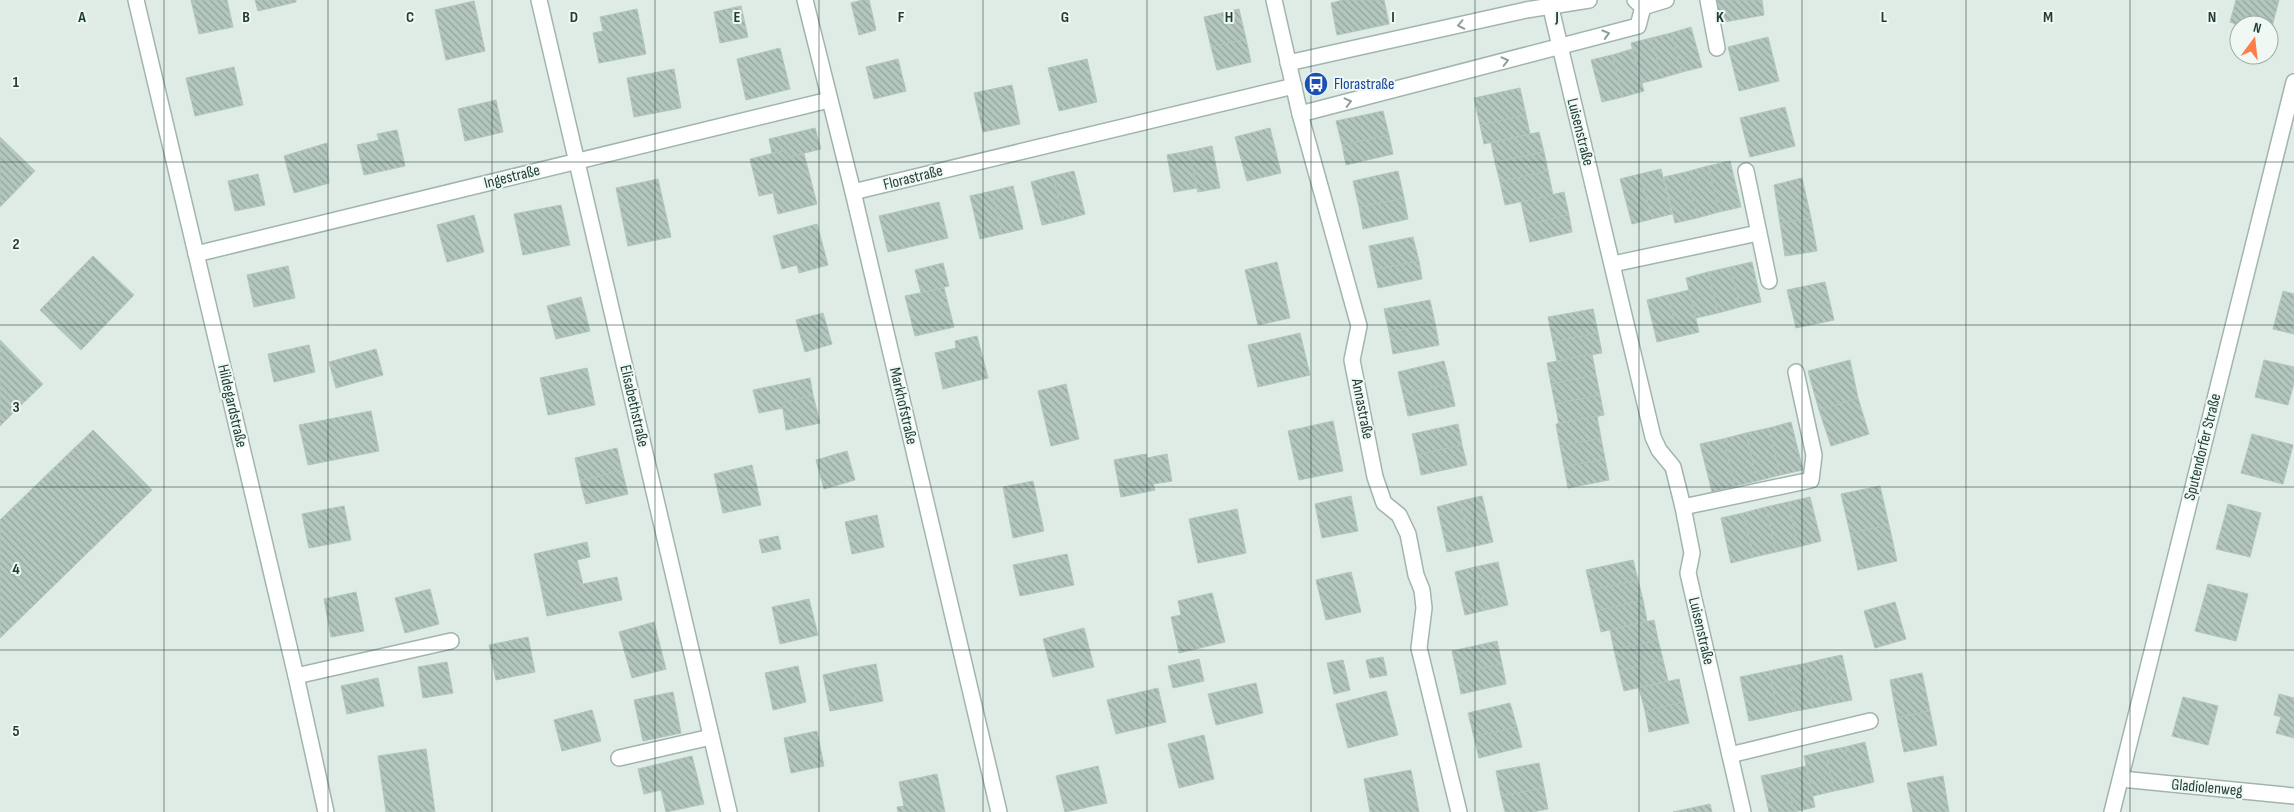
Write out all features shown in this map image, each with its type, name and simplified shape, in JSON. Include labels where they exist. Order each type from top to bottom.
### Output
[{"type":"street","name":"Hildegardstraße","points":[[136,0],[296,676],[326,812]]},
{"type":"street","name":"Elisabethstraße","points":[[539,0],[729,812]]},
{"type":"street","name":"Markhofstraße","points":[[805,0],[828,100],[853,192],[999,812]]},
{"type":"street","name":"Annastraße","points":[[1274,0],[1300,114],[1359,326],[1352,360],[1375,477],[1384,502],[1399,515],[1408,534],[1416,575],[1422,590],[1424,608],[1419,648],[1459,812]]},
{"type":"street","points":[[1288,63],[1524,5],[1589,0]]},
{"type":"street","points":[[1300,114],[1560,48],[1638,26],[1639,3],[1666,0]]},
{"type":"street","points":[[1708,0],[1717,48]]},
{"type":"street","name":"Luisenstraße","points":[[1549,3],[1613,264],[1653,438],[1659,450],[1673,467],[1684,507],[1692,553],[1688,573],[1743,812]]},
{"type":"street","name":"Sputendorfer Straße","points":[[2112,812],[2294,82]]},
{"type":"street","name":"Florastraße","points":[[853,192],[1294,86]]},
{"type":"street","name":"Ingestraße","points":[[196,254],[828,100]]},
{"type":"street","points":[[1746,171],[1769,281]]},
{"type":"street","points":[[1613,264],[1758,233]]},
{"type":"street","points":[[1684,507],[1811,480],[1814,455],[1796,372]]},
{"type":"street","points":[[296,676],[451,641]]},
{"type":"street","points":[[1730,755],[1870,721]]},
{"type":"street","points":[[619,758],[711,737]]},
{"type":"street","name":"Gladiolenweg","points":[[2121,779],[2294,796]]},
{"type":"building","points":[[191,0],[227,0],[233,27],[199,34]]},
{"type":"building","points":[[255,0],[296,0],[296,2],[258,11]]},
{"type":"building","points":[[869,0],[876,30],[859,35],[851,3]]},
{"type":"building","points":[[1343,0],[1384,0],[1389,24],[1337,35],[1331,3]]},
{"type":"building","points":[[1715,0],[1762,0],[1764,15],[1719,23]]},
{"type":"building","points":[[2236,0],[2279,0],[2275,15],[2232,15]]},
{"type":"building","points":[[474,1],[485,51],[446,60],[435,10]]},
{"type":"building","points":[[741,6],[748,37],[720,43],[714,12]]},
{"type":"building","points":[[637,9],[646,54],[599,63],[593,33],[603,31],[600,17]]},
{"type":"building","points":[[1239,9],[1246,39],[1211,47],[1204,17]]},
{"type":"building","points":[[1691,27],[1702,67],[1682,72],[1671,33]]},
{"type":"building","points":[[1671,33],[1682,72],[1662,78],[1651,38]]},
{"type":"building","points":[[1768,37],[1779,81],[1739,91],[1728,47]]},
{"type":"building","points":[[1651,38],[1662,78],[1642,83],[1631,43]]},
{"type":"building","points":[[1246,39],[1251,62],[1217,70],[1211,47]]},
{"type":"building","points":[[780,48],[790,89],[746,100],[737,59]]},
{"type":"building","points":[[1632,49],[1644,91],[1623,97],[1612,55]]},
{"type":"building","points":[[1612,55],[1623,97],[1602,102],[1591,60]]},
{"type":"building","points":[[898,59],[906,91],[874,99],[866,67]]},
{"type":"building","points":[[1087,59],[1097,102],[1059,111],[1048,68]]},
{"type":"building","points":[[234,67],[243,105],[195,116],[186,78]]},
{"type":"building","points":[[674,69],[681,108],[634,117],[627,78]]},
{"type":"building","points":[[1012,85],[1020,124],[983,132],[974,93]]},
{"type":"building","points":[[1520,88],[1526,115],[1480,125],[1474,98]]},
{"type":"building","points":[[496,100],[503,132],[465,141],[458,109]]},
{"type":"building","points":[[1785,107],[1795,146],[1750,157],[1740,118]]},
{"type":"building","points":[[1383,111],[1389,135],[1342,145],[1336,121]]},
{"type":"building","points":[[1526,115],[1530,134],[1484,144],[1480,125]]},
{"type":"building","points":[[815,128],[821,149],[788,157],[786,150],[772,153],[769,139]]},
{"type":"building","points":[[1270,128],[1281,173],[1247,181],[1235,137]]},
{"type":"building","points":[[397,130],[405,166],[364,175],[357,145],[379,140],[377,134]]},
{"type":"building","points":[[1539,132],[1544,152],[1495,162],[1491,143]]},
{"type":"building","points":[[1389,135],[1393,154],[1346,165],[1342,145]]},
{"type":"building","points":[[0,137],[35,171],[0,207]]},
{"type":"building","points":[[327,143],[329,183],[294,193],[284,156]]},
{"type":"building","points":[[1212,146],[1220,188],[1198,192],[1189,151]]},
{"type":"building","points":[[786,150],[788,157],[804,154],[817,204],[778,214],[773,193],[759,196],[750,159]]},
{"type":"building","points":[[1189,151],[1197,188],[1174,192],[1167,155]]},
{"type":"building","points":[[1544,152],[1548,171],[1500,182],[1495,162]]},
{"type":"building","points":[[1730,161],[1741,207],[1719,212],[1708,166]]},
{"type":"building","points":[[1708,166],[1719,212],[1697,218],[1686,172]]},
{"type":"building","points":[[1661,169],[1672,214],[1652,219],[1640,174]]},
{"type":"building","points":[[1074,171],[1085,214],[1064,220],[1053,176]]},
{"type":"building","points":[[1398,171],[1404,198],[1359,207],[1353,181]]},
{"type":"building","points":[[1548,171],[1553,195],[1505,205],[1500,182]]},
{"type":"building","points":[[1686,172],[1697,218],[1675,223],[1664,177]]},
{"type":"building","points":[[258,174],[265,205],[235,211],[228,181]]},
{"type":"building","points":[[1640,174],[1652,219],[1632,224],[1620,179]]},
{"type":"building","points":[[1053,176],[1064,220],[1042,225],[1031,182]]},
{"type":"building","points":[[1802,178],[1811,218],[1780,223],[1774,185]]},
{"type":"building","points":[[658,179],[671,237],[628,246],[616,188]]},
{"type":"building","points":[[1013,186],[1023,229],[1002,234],[992,191]]},
{"type":"building","points":[[992,191],[1002,234],[980,239],[970,196]]},
{"type":"building","points":[[1564,192],[1569,215],[1526,225],[1521,202]]},
{"type":"building","points":[[1404,198],[1408,219],[1363,229],[1359,207]]},
{"type":"building","points":[[939,202],[948,238],[888,252],[879,216]]},
{"type":"building","points":[[561,205],[570,245],[523,255],[514,214]]},
{"type":"building","points":[[474,215],[484,252],[447,262],[437,225]]},
{"type":"building","points":[[1569,215],[1572,232],[1530,242],[1526,225]]},
{"type":"building","points":[[1811,218],[1817,251],[1785,256],[1780,223]]},
{"type":"building","points":[[817,224],[828,265],[799,273],[797,265],[782,269],[773,236]]},
{"type":"building","points":[[1413,237],[1419,261],[1374,270],[1369,246]]},
{"type":"building","points":[[93,256],[134,295],[81,350],[40,310]]},
{"type":"building","points":[[1419,261],[1422,279],[1378,288],[1374,270]]},
{"type":"building","points":[[1277,262],[1290,318],[1258,325],[1245,270]]},
{"type":"building","points":[[1752,262],[1761,302],[1740,307],[1730,267]]},
{"type":"building","points":[[943,263],[949,286],[921,293],[915,270]]},
{"type":"building","points":[[288,266],[295,298],[254,307],[247,275]]},
{"type":"building","points":[[1730,267],[1740,307],[1718,313],[1708,272]]},
{"type":"building","points":[[1708,272],[1718,313],[1696,318],[1686,278]]},
{"type":"building","points":[[1825,282],[1834,320],[1796,328],[1787,290]]},
{"type":"building","points":[[944,288],[954,327],[915,336],[905,296]]},
{"type":"building","points":[[1689,290],[1699,332],[1678,337],[1668,295]]},
{"type":"building","points":[[2283,291],[2294,294],[2294,334],[2273,329]]},
{"type":"building","points":[[1668,295],[1678,337],[1657,342],[1647,300]]},
{"type":"building","points":[[581,297],[590,331],[556,339],[547,306]]},
{"type":"building","points":[[1430,300],[1435,323],[1389,332],[1384,309]]},
{"type":"building","points":[[1593,309],[1598,333],[1553,342],[1548,317]]},
{"type":"building","points":[[823,313],[832,344],[805,352],[796,320]]},
{"type":"building","points":[[1435,323],[1439,345],[1393,354],[1389,332]]},
{"type":"building","points":[[1300,333],[1310,375],[1258,387],[1248,345]]},
{"type":"building","points":[[1598,333],[1602,353],[1557,361],[1553,342]]},
{"type":"building","points":[[977,336],[988,378],[943,389],[935,353],[956,348],[955,341]]},
{"type":"building","points":[[0,340],[43,384],[17,409],[0,391]]},
{"type":"building","points":[[309,345],[315,372],[274,382],[268,354]]},
{"type":"building","points":[[376,349],[383,375],[336,388],[329,362]]},
{"type":"building","points":[[1592,354],[1596,375],[1551,384],[1547,363]]},
{"type":"building","points":[[1850,360],[1858,398],[1819,410],[1808,371]]},
{"type":"building","points":[[2264,360],[2294,367],[2294,383],[2288,405],[2255,397]]},
{"type":"building","points":[[1444,361],[1450,384],[1403,394],[1398,372]]},
{"type":"building","points":[[587,368],[595,405],[548,415],[540,378]]},
{"type":"building","points":[[1596,375],[1600,395],[1555,404],[1551,384]]},
{"type":"building","points":[[810,378],[813,395],[782,403],[783,408],[759,413],[753,390]]},
{"type":"building","points":[[1066,384],[1079,439],[1051,446],[1038,391]]},
{"type":"building","points":[[1450,384],[1455,406],[1408,416],[1403,394]]},
{"type":"building","points":[[0,391],[17,409],[0,426]]},
{"type":"building","points":[[813,395],[820,423],[786,430],[782,403]]},
{"type":"building","points":[[1600,395],[1604,415],[1559,424],[1555,404]]},
{"type":"building","points":[[1858,398],[1869,434],[1831,446],[1819,410]]},
{"type":"building","points":[[371,411],[379,451],[308,465],[299,425]]},
{"type":"building","points":[[1597,416],[1601,438],[1560,446],[1556,424]]},
{"type":"building","points":[[1333,421],[1343,471],[1299,480],[1288,431]]},
{"type":"building","points":[[1791,422],[1803,470],[1780,475],[1769,428]]},
{"type":"building","points":[[1458,424],[1462,445],[1417,455],[1412,434]]},
{"type":"building","points":[[1769,428],[1780,475],[1757,481],[1746,433]]},
{"type":"building","points":[[93,430],[152,490],[0,638],[0,520]]},
{"type":"building","points":[[1746,433],[1757,481],[1735,486],[1723,439]]},
{"type":"building","points":[[2252,434],[2293,445],[2283,484],[2241,473]]},
{"type":"building","points":[[1601,438],[1605,459],[1564,467],[1560,446]]},
{"type":"building","points":[[1723,439],[1735,486],[1712,492],[1700,444]]},
{"type":"building","points":[[1462,445],[1467,465],[1421,475],[1417,455]]},
{"type":"building","points":[[617,448],[622,470],[580,481],[575,458]]},
{"type":"building","points":[[847,451],[855,480],[824,489],[816,460]]},
{"type":"building","points":[[1146,454],[1147,458],[1167,454],[1172,481],[1153,484],[1155,490],[1121,497],[1114,460]]},
{"type":"building","points":[[1605,459],[1609,480],[1568,488],[1564,467]]},
{"type":"building","points":[[752,465],[761,505],[723,513],[714,474]]},
{"type":"building","points":[[622,470],[628,494],[586,504],[580,481]]},
{"type":"building","points":[[1033,481],[1044,531],[1013,538],[1003,487]]},
{"type":"building","points":[[1880,486],[1889,525],[1850,533],[1841,494]]},
{"type":"building","points":[[1351,496],[1358,531],[1322,538],[1315,504]]},
{"type":"building","points":[[1482,496],[1493,542],[1471,547],[1460,501]]},
{"type":"building","points":[[1810,497],[1821,541],[1798,547],[1788,502]]},
{"type":"building","points":[[1460,501],[1471,547],[1447,552],[1437,507]]},
{"type":"building","points":[[1788,502],[1798,547],[1776,552],[1766,507]]},
{"type":"building","points":[[2228,504],[2261,513],[2250,557],[2216,549]]},
{"type":"building","points":[[344,506],[351,540],[309,548],[302,514]]},
{"type":"building","points":[[1766,507],[1776,552],[1754,557],[1743,513]]},
{"type":"building","points":[[1237,509],[1246,553],[1198,563],[1189,519]]},
{"type":"building","points":[[1743,513],[1754,557],[1731,563],[1721,518]]},
{"type":"building","points":[[877,515],[884,547],[852,554],[845,522]]},
{"type":"building","points":[[1889,525],[1897,561],[1858,570],[1850,533]]},
{"type":"building","points":[[778,536],[781,549],[762,553],[759,540]]},
{"type":"building","points":[[587,542],[590,557],[577,560],[583,584],[617,577],[622,600],[547,616],[534,554]]},
{"type":"building","points":[[1067,554],[1074,585],[1020,596],[1013,565]]},
{"type":"building","points":[[1633,560],[1638,580],[1591,590],[1586,570]]},
{"type":"building","points":[[1498,562],[1508,605],[1486,610],[1475,567]]},
{"type":"building","points":[[1475,567],[1486,610],[1465,615],[1455,572]]},
{"type":"building","points":[[1351,572],[1361,612],[1326,620],[1316,580]]},
{"type":"building","points":[[1638,580],[1643,600],[1596,611],[1591,590]]},
{"type":"building","points":[[2208,584],[2248,594],[2236,641],[2195,631]]},
{"type":"building","points":[[430,589],[439,624],[405,633],[395,598]]},
{"type":"building","points":[[356,592],[364,631],[331,637],[324,599]]},
{"type":"building","points":[[1212,593],[1225,642],[1179,653],[1171,617],[1181,615],[1178,601]]},
{"type":"building","points":[[809,599],[818,635],[780,644],[772,607]]},
{"type":"building","points":[[1643,600],[1647,621],[1601,632],[1596,611]]},
{"type":"building","points":[[1895,602],[1906,639],[1875,648],[1864,611]]},
{"type":"building","points":[[1654,620],[1658,640],[1614,650],[1610,630]]},
{"type":"building","points":[[654,622],[666,669],[632,678],[619,632]]},
{"type":"building","points":[[1084,628],[1094,667],[1053,677],[1043,639]]},
{"type":"building","points":[[528,637],[535,672],[496,680],[489,645]]},
{"type":"building","points":[[1658,640],[1663,660],[1619,671],[1614,650]]},
{"type":"building","points":[[1497,641],[1502,664],[1457,674],[1452,651]]},
{"type":"building","points":[[1842,655],[1852,700],[1832,704],[1823,659]]},
{"type":"building","points":[[1383,657],[1387,675],[1370,678],[1366,660]]},
{"type":"building","points":[[1199,659],[1204,681],[1173,688],[1168,666]]},
{"type":"building","points":[[1823,659],[1832,704],[1813,708],[1803,664]]},
{"type":"building","points":[[1343,660],[1350,690],[1334,694],[1327,663]]},
{"type":"building","points":[[1663,660],[1668,681],[1624,691],[1619,671]]},
{"type":"building","points":[[447,662],[453,693],[423,698],[418,667]]},
{"type":"building","points":[[876,664],[883,701],[857,706],[849,669]]},
{"type":"building","points":[[1502,664],[1506,684],[1461,694],[1457,674]]},
{"type":"building","points":[[1803,664],[1813,708],[1796,711],[1787,667]]},
{"type":"building","points":[[798,666],[806,702],[773,710],[765,673]]},
{"type":"building","points":[[1787,667],[1796,711],[1778,715],[1769,671]]},
{"type":"building","points":[[849,669],[857,706],[830,711],[823,675]]},
{"type":"building","points":[[1769,671],[1778,715],[1749,721],[1740,677]]},
{"type":"building","points":[[1922,673],[1930,711],[1897,718],[1890,680]]},
{"type":"building","points":[[378,678],[384,706],[347,714],[341,686]]},
{"type":"building","points":[[1679,679],[1684,702],[1645,711],[1639,688]]},
{"type":"building","points":[[1256,683],[1263,713],[1216,725],[1208,694]]},
{"type":"building","points":[[1158,688],[1166,722],[1116,734],[1107,700]]},
{"type":"building","points":[[1386,691],[1398,735],[1348,748],[1336,704]]},
{"type":"building","points":[[673,692],[681,733],[643,741],[634,700]]},
{"type":"building","points":[[2279,694],[2294,698],[2294,738],[2276,733],[2281,717],[2274,715]]},
{"type":"building","points":[[2183,697],[2218,706],[2208,745],[2172,736]]},
{"type":"building","points":[[1684,702],[1689,723],[1649,732],[1645,711]]},
{"type":"building","points":[[1510,703],[1517,727],[1474,737],[1468,713]]},
{"type":"building","points":[[592,710],[601,741],[562,751],[554,720]]},
{"type":"building","points":[[1930,711],[1937,745],[1904,752],[1897,718]]},
{"type":"building","points":[[1517,727],[1522,747],[1479,758],[1474,737]]},
{"type":"building","points":[[817,731],[824,766],[791,773],[784,738]]},
{"type":"building","points":[[1204,735],[1214,779],[1179,788],[1168,744]]},
{"type":"building","points":[[1865,742],[1874,782],[1854,787],[1845,747]]},
{"type":"building","points":[[1845,747],[1854,787],[1834,791],[1825,751]]},
{"type":"building","points":[[426,749],[435,812],[386,812],[378,756]]},
{"type":"building","points":[[1825,751],[1834,791],[1813,796],[1804,756]]},
{"type":"building","points":[[692,756],[704,804],[666,812],[661,790],[644,794],[638,769]]},
{"type":"building","points":[[1539,763],[1544,788],[1501,796],[1496,771]]},
{"type":"building","points":[[1098,766],[1107,803],[1065,812],[1056,776]]},
{"type":"building","points":[[1806,766],[1815,807],[1794,812],[1785,771]]},
{"type":"building","points":[[1411,770],[1419,812],[1370,812],[1364,779]]},
{"type":"building","points":[[1785,771],[1794,812],[1769,812],[1761,776]]},
{"type":"building","points":[[937,774],[945,812],[898,812],[897,807],[904,806],[899,782]]},
{"type":"building","points":[[1943,776],[1949,812],[1913,812],[1907,783]]},
{"type":"building","points":[[1544,788],[1548,809],[1532,812],[1505,812],[1501,796]]},
{"type":"building","points":[[1710,804],[1712,812],[1673,812]]},
{"type":"place","name":"Florastraße","points":[[1316,84]]}]
